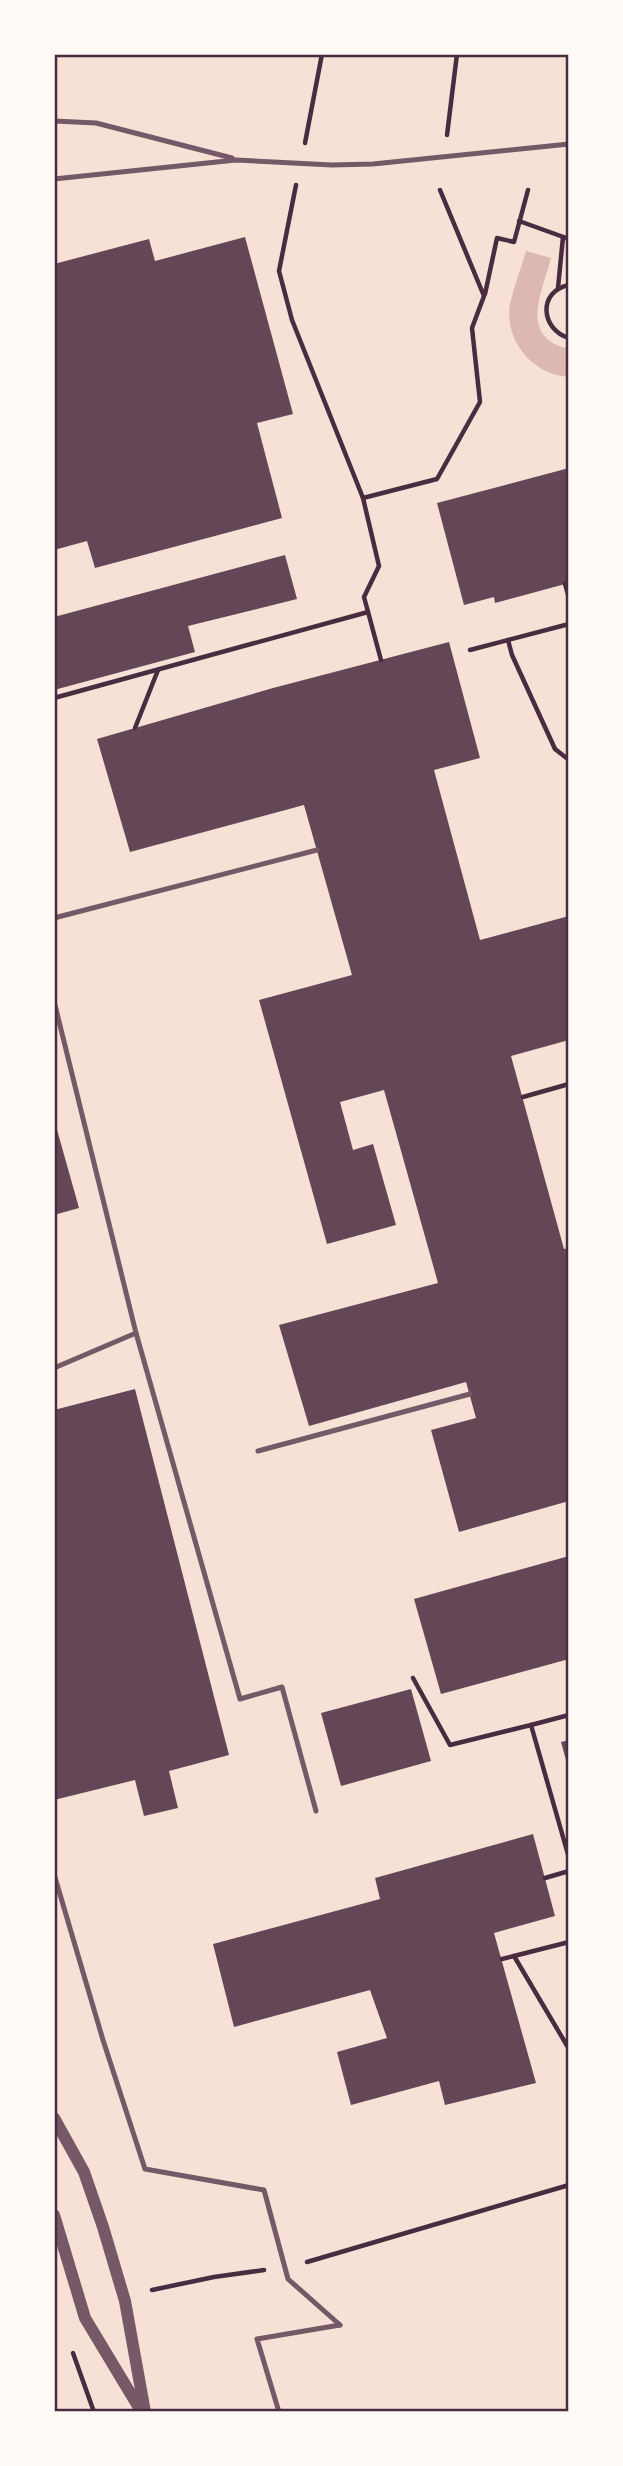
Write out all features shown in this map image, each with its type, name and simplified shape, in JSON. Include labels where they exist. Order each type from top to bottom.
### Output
[{"type":"street","points":[[54,2118],[84,2172],[107,2239],[125,2301],[143,2412]]},
{"type":"street","points":[[54,2215],[85,2318],[143,2412]]},
{"type":"lane","points":[[54,121],[96,123],[236,160]]},
{"type":"lane","points":[[54,179],[236,160],[332,165],[569,144]]},
{"type":"lane","points":[[54,918],[317,850]]},
{"type":"lane","points":[[54,1001],[57,1026],[136,1333],[240,1699],[282,1687],[316,1811]]},
{"type":"lane","points":[[54,1368],[136,1333]]},
{"type":"lane","points":[[258,1451],[470,1394]]},
{"type":"lane","points":[[54,1874],[103,2040],[145,2169],[264,2190],[288,2279],[340,2325],[257,2339],[279,2412]]},
{"type":"path","points":[[445,156],[457,54]]},
{"type":"path","points":[[440,190],[484,296]]},
{"type":"path","points":[[363,498],[437,479],[480,402],[472,328],[484,296],[497,238],[514,242],[527,190]]},
{"type":"path","points":[[519,221],[566,238],[558,289]]},
{"type":"path","points":[[279,271],[292,320],[363,498],[379,566],[364,597],[380,660]]},
{"type":"path","points":[[569,285],[558,289],[550,298],[546,314],[552,329],[569,338]]},
{"type":"path","points":[[565,584],[569,598]]},
{"type":"path","points":[[54,698],[368,611]]},
{"type":"path","points":[[470,650],[569,624]]},
{"type":"path","points":[[508,640],[512,655],[555,749],[569,760]]},
{"type":"path","points":[[135,728],[158,669]]},
{"type":"path","points":[[523,1097],[569,1084]]},
{"type":"path","points":[[413,1678],[450,1745],[569,1715]]},
{"type":"path","points":[[531,1725],[569,1858]]},
{"type":"path","points":[[545,1878],[569,1871]]},
{"type":"path","points":[[502,1959],[569,1941]]},
{"type":"path","points":[[514,1956],[569,2049]]},
{"type":"path","points":[[152,2290],[214,2277],[285,2268],[569,2186]]},
{"type":"shaded area","points":[[526,251],[551,258],[539,299],[539,324],[543,335],[553,343],[569,349],[569,377],[556,375],[533,363],[524,354],[512,331],[510,304]]},
{"type":"building","points":[[245,237],[293,414],[257,423],[282,518],[95,568],[87,541],[54,550],[54,264],[149,239],[155,261]]},
{"type":"building","points":[[569,468],[569,583],[495,603],[494,597],[464,605],[437,503]]},
{"type":"building","points":[[285,555],[297,599],[188,626],[195,652],[54,690],[54,617]]},
{"type":"building","points":[[449,642],[480,758],[434,770],[480,940],[569,916],[569,1040],[511,1056],[564,1249],[569,1248],[569,1501],[459,1532],[431,1430],[476,1418],[466,1382],[309,1426],[279,1325],[438,1283],[384,1090],[340,1102],[353,1150],[373,1144],[396,1225],[327,1244],[259,1000],[352,975],[304,805],[130,852],[97,739],[273,688]]},
{"type":"building","points":[[54,1119],[79,1208],[54,1215]]},
{"type":"building","points":[[135,1389],[229,1755],[169,1771],[178,1808],[144,1816],[135,1780],[54,1800],[54,1410]]},
{"type":"building","points":[[569,1556],[569,1659],[441,1694],[414,1599]]},
{"type":"building","points":[[411,1689],[431,1761],[341,1786],[321,1713]]},
{"type":"building","points":[[569,1740],[569,1767],[568,1767],[561,1742]]},
{"type":"building","points":[[533,1834],[555,1916],[494,1933],[536,2083],[445,2105],[439,2081],[351,2105],[337,2052],[387,2038],[370,1990],[234,2027],[213,1944],[380,1899],[375,1878]]}]
